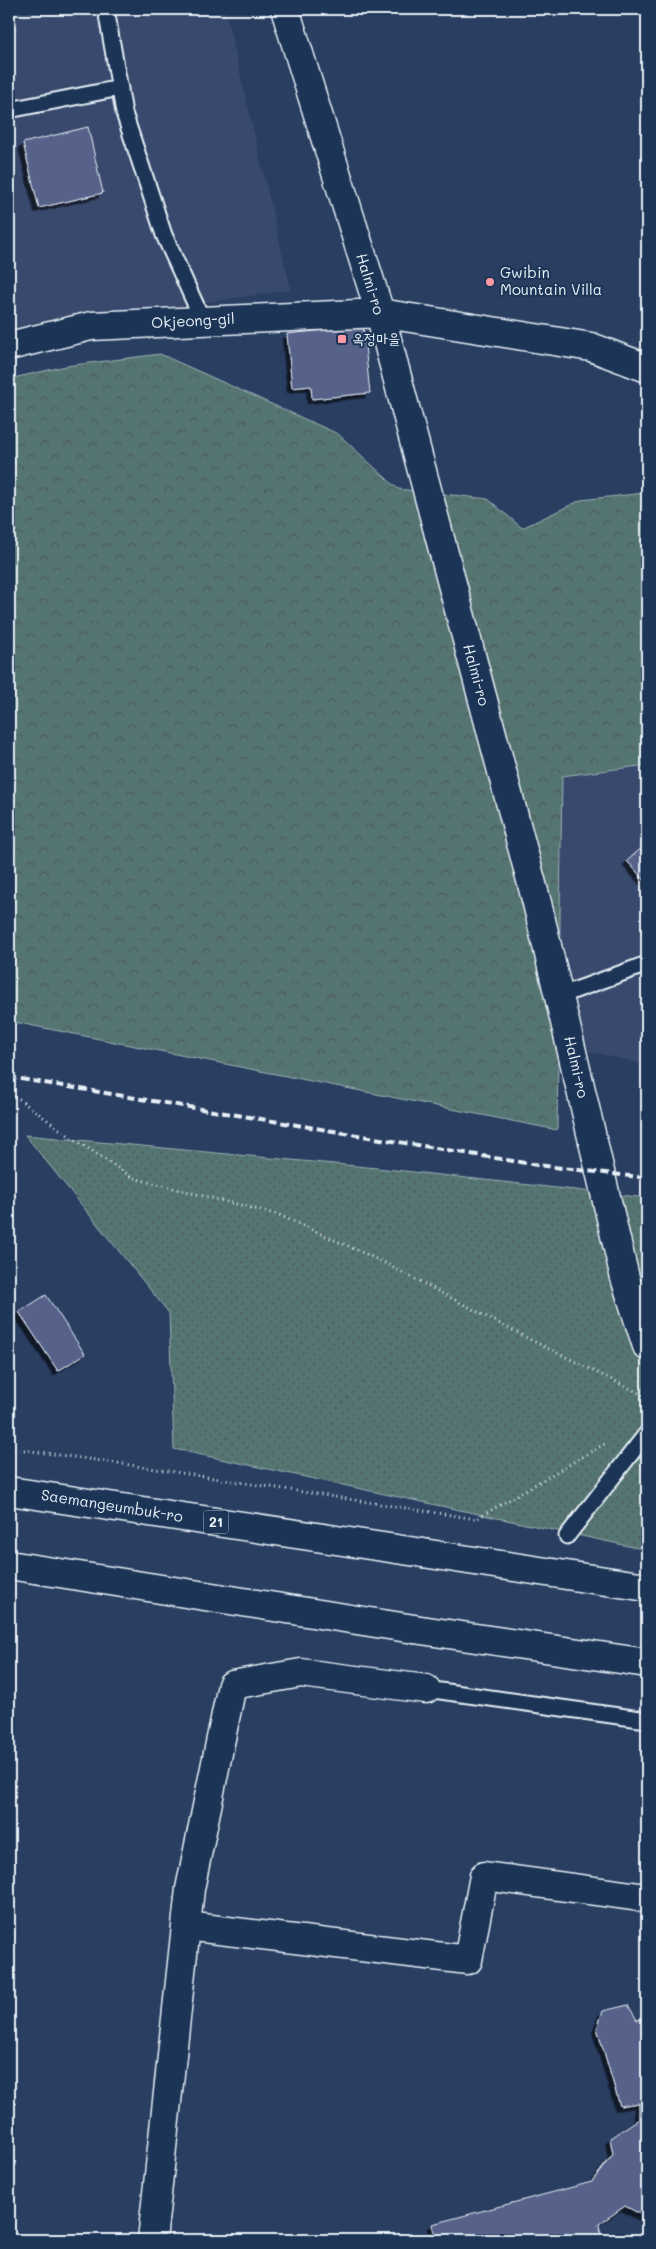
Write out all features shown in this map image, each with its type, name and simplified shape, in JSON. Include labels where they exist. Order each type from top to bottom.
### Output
[{"type":"main road","name":"Halmi-ro","points":[[285,9],[380,313],[537,902],[625,1278],[647,1346]]},
{"type":"main road","name":"Okjeong-gil","points":[[9,346],[91,326],[380,313],[591,346],[647,368]]},
{"type":"main road","name":"Saemangeumbuk-ro","points":[[9,1491],[647,1587]]},
{"type":"main road","points":[[9,1565],[414,1629],[647,1663]]},
{"type":"main road","points":[[152,2240],[190,1889],[232,1684],[301,1673],[426,1690]]},
{"type":"main road","points":[[186,1926],[468,1960],[484,1876],[647,1898]]},
{"type":"lane","points":[[106,9],[124,112],[164,235],[203,321]]},
{"type":"lane","points":[[9,110],[120,88]]},
{"type":"lane","points":[[559,996],[647,964]]},
{"type":"lane","points":[[567,1536],[647,1433]]},
{"type":"lane","points":[[426,1690],[647,1720]]},
{"type":"path","points":[[9,1097],[19,1099],[62,1131],[133,1178],[279,1215],[379,1260],[531,1340],[647,1397]]},
{"type":"path","points":[[9,1448],[476,1518],[613,1438]]},
{"type":"shaded area","points":[[9,9],[225,9],[291,290],[9,331]]},
{"type":"shaded area","points":[[647,765],[647,1065],[558,1044],[562,775]]},
{"type":"green space","points":[[160,354],[338,434],[398,489],[488,499],[522,528],[581,500],[644,493],[647,498],[647,765],[562,776],[557,1130],[9,1021],[9,379],[66,366]]},
{"type":"green space","points":[[25,1135],[377,1168],[647,1198],[647,1550],[174,1449],[169,1313]]},
{"type":"building","points":[[88,127],[103,193],[39,208],[23,143]]},
{"type":"building","points":[[363,326],[370,393],[312,399],[311,386],[292,388],[287,334]]},
{"type":"building","points":[[647,843],[647,883],[627,861]]},
{"type":"building","points":[[46,1295],[85,1354],[58,1371],[19,1312]]},
{"type":"building","points":[[628,2005],[637,2020],[647,2018],[647,2211],[644,2216],[625,2206],[599,2224],[602,2240],[436,2240],[432,2224],[592,2182],[613,2154],[610,2138],[639,2119],[639,2103],[620,2106],[597,2028],[603,2011]]},
{"type":"railway","points":[[9,1077],[537,1165],[647,1178]]},
{"type":"place","name":"Gwibin Mountain Villa","points":[[490,282]]},
{"type":"place","name":"옥정마을","points":[[342,339]]}]
